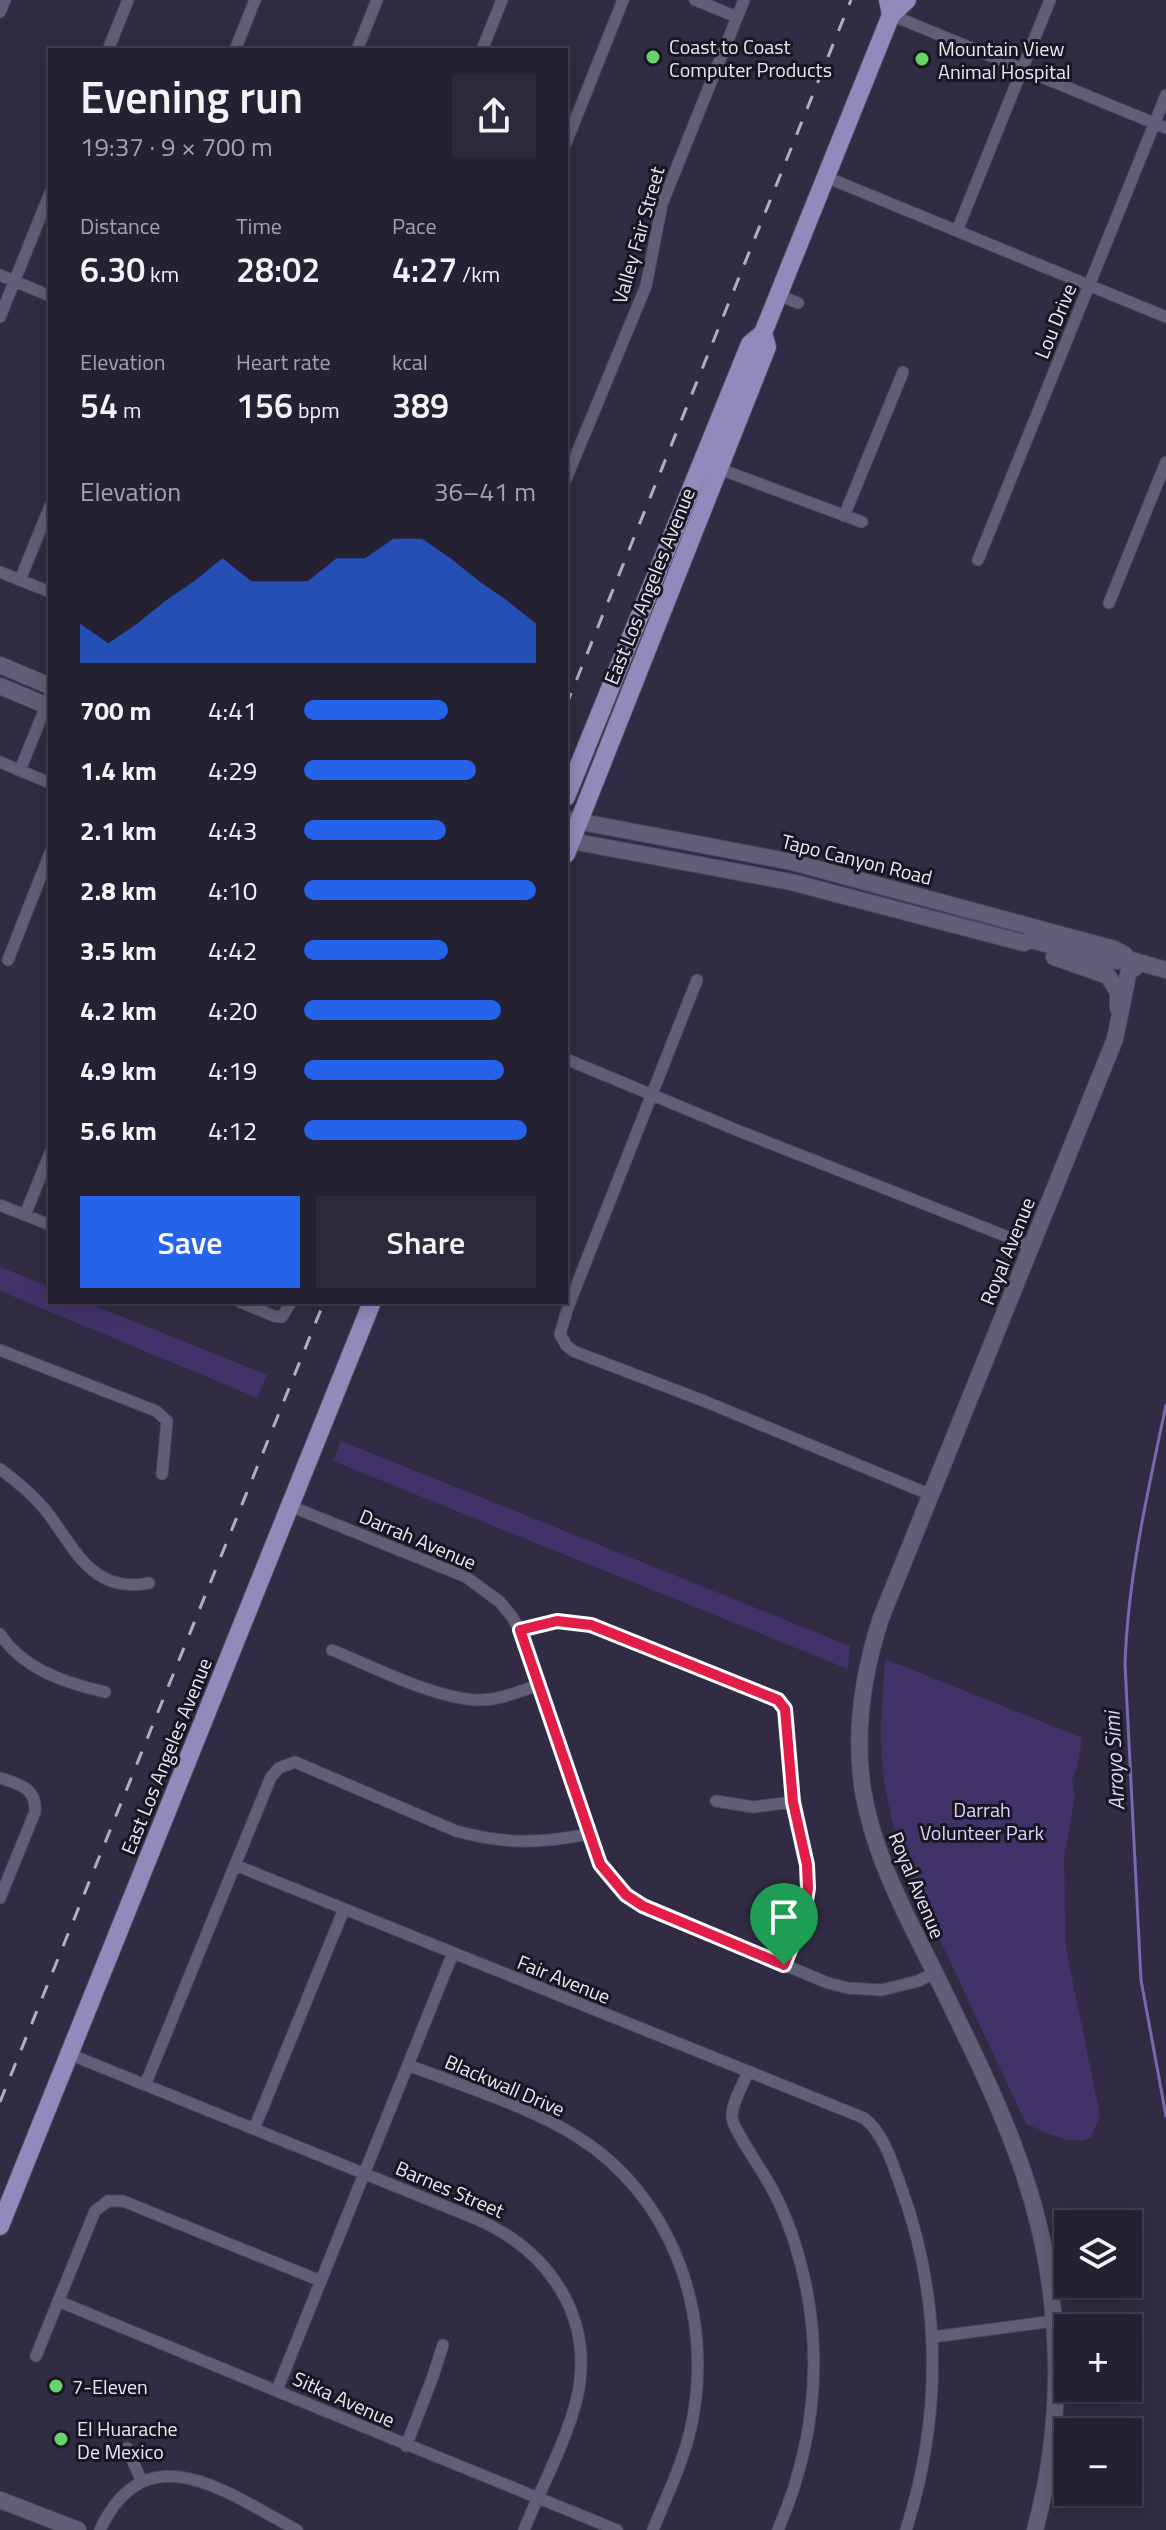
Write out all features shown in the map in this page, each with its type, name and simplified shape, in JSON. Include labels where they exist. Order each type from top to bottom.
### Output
[{"type":"main road","name":"East Los Angeles Avenue","points":[[568,792],[710,465],[767,347],[763,333],[826,177],[889,7],[907,0]]},
{"type":"main road","name":"East Los Angeles Avenue","points":[[568,845],[573,820],[710,465]]},
{"type":"main road","points":[[0,665],[48,685]]},
{"type":"main road","points":[[0,686],[48,702]]},
{"type":"main road","name":"Tapo Canyon Road","points":[[573,820],[792,862],[1114,949],[1131,960],[1166,970]]},
{"type":"main road","name":"Tapo Canyon Road","points":[[568,845],[791,882],[1024,943],[1031,940],[1112,961],[1131,960]]},
{"type":"main road","points":[[1024,943],[1029,949],[1108,976],[1118,992],[1118,1019]]},
{"type":"main road","name":"Royal Avenue","points":[[1054,2321],[1041,2237],[1023,2173],[1001,2113],[899,1903],[875,1843],[863,1791],[860,1742],[865,1681],[873,1641],[1115,1039],[1131,960]]},
{"type":"main road","name":"Royal Avenue","points":[[1115,1039],[1123,1035],[1137,984],[1136,970],[1131,960]]},
{"type":"main road","name":"East Los Angeles Avenue","points":[[0,2226],[371,1304]]},
{"type":"main road","name":"Royal Avenue","points":[[1035,2530],[1052,2441],[1054,2402]]},
{"type":"main road","points":[[0,2500],[78,2530]]},
{"type":"street","points":[[0,12],[5,0]]},
{"type":"street","points":[[109,48],[128,0]]},
{"type":"street","points":[[236,48],[255,0]]},
{"type":"street","points":[[358,48],[377,0]]},
{"type":"street","points":[[483,48],[502,0]]},
{"type":"street","points":[[568,138],[623,0]]},
{"type":"street","points":[[695,0],[737,17]]},
{"type":"street","name":"Valley Fair Street","points":[[568,474],[646,286],[662,204],[744,0]]},
{"type":"street","points":[[957,231],[1050,0]]},
{"type":"street","points":[[889,7],[1022,69],[1160,126]]},
{"type":"street","name":"Lou Drive","points":[[978,560],[1088,286],[1160,126],[1166,95]]},
{"type":"street","points":[[826,177],[1166,317]]},
{"type":"street","points":[[0,317],[48,198]]},
{"type":"street","points":[[0,275],[48,295]]},
{"type":"street","points":[[778,295],[798,303]]},
{"type":"street","points":[[844,516],[903,372]]},
{"type":"street","points":[[1109,603],[1166,464]]},
{"type":"street","points":[[710,465],[862,522]]},
{"type":"street","points":[[20,580],[48,511]]},
{"type":"street","points":[[0,572],[48,591]]},
{"type":"street","points":[[20,770],[48,704]]},
{"type":"street","points":[[0,762],[48,782]]},
{"type":"street","points":[[8,960],[48,858]]},
{"type":"street","points":[[697,980],[560,1334],[573,1351],[704,1401],[931,1495]]},
{"type":"street","points":[[568,1060],[1031,1246]]},
{"type":"street","points":[[25,1215],[48,1158]]},
{"type":"street","points":[[0,1205],[48,1224]]},
{"type":"street","points":[[245,1304],[282,1317],[290,1304]]},
{"type":"street","points":[[0,1350],[156,1411],[167,1421],[162,1474]]},
{"type":"street","points":[[0,1469],[31,1494],[67,1542],[96,1573],[106,1580],[129,1587],[149,1583]]},
{"type":"street","name":"Darrah Avenue","points":[[290,1506],[466,1577],[500,1602],[520,1630],[600,1864],[613,1882],[634,1901],[828,1983],[865,1990],[892,1988],[935,1973]]},
{"type":"street","points":[[520,1630],[557,1621],[591,1625],[778,1700],[787,1716],[793,1802],[807,1865],[808,1888],[804,1915],[784,1965]]},
{"type":"street","points":[[0,1634],[14,1653],[36,1668],[83,1687],[105,1692]]},
{"type":"street","points":[[332,1650],[438,1692],[462,1698],[482,1700],[502,1697],[539,1685]]},
{"type":"street","points":[[145,2085],[271,1777],[279,1768],[295,1762],[456,1831],[480,1837],[529,1843],[588,1834]]},
{"type":"street","points":[[0,1778],[32,1792],[36,1802],[35,1812],[0,1898]]},
{"type":"street","points":[[716,1801],[753,1807],[793,1802]]},
{"type":"street","name":"Fair Avenue","points":[[235,1865],[864,2118],[877,2131],[895,2170],[921,2252],[933,2337]]},
{"type":"street","points":[[254,2129],[344,1909]]},
{"type":"street","points":[[277,2390],[453,1953]]},
{"type":"street","name":"Barnes Street","points":[[69,2054],[502,2230],[540,2260],[556,2279],[567,2301],[580,2349],[580,2373],[570,2421],[524,2530]]},
{"type":"street","name":"Blackwall Drive","points":[[408,2065],[550,2121],[577,2137],[626,2177],[663,2227],[688,2288],[696,2322],[698,2391],[692,2425],[653,2530]]},
{"type":"street","points":[[748,2072],[733,2109],[733,2123],[785,2217],[803,2272],[813,2332],[812,2414],[802,2463],[778,2530]]},
{"type":"street","points":[[36,2356],[95,2211],[108,2201],[116,2199],[321,2281]]},
{"type":"street","name":"Sitka Avenue","points":[[58,2301],[617,2530]]},
{"type":"street","points":[[906,2530],[928,2443],[933,2337],[1054,2321]]},
{"type":"street","points":[[406,2446],[443,2345]]},
{"type":"street","points":[[127,2448],[142,2482]]},
{"type":"street","points":[[100,2530],[117,2503],[142,2482],[173,2475],[201,2481],[297,2530]]},
{"type":"green space","points":[[0,1267],[48,1286],[48,1304],[91,1304],[267,1375],[258,1398],[0,1291]]},
{"type":"green space","points":[[341,1441],[850,1646],[848,1669],[333,1461]]},
{"type":"green space","name":"Darrah Volunteer Park","points":[[885,1659],[1082,1738],[1072,1780],[1075,1797],[1064,1858],[1066,1949],[1100,2115],[1091,2137],[1084,2140],[1067,2140],[1026,2124],[907,1869],[892,1822],[883,1773],[881,1730]]},
{"type":"waterway","name":"Arroyo Simi","points":[[1166,1405],[1135,1566],[1125,1664],[1141,1980],[1166,2116]]},
{"type":"railway","points":[[568,701],[851,0]]},
{"type":"railway","points":[[0,2102],[323,1304]]},
{"type":"place","name":"Coast to Coast Computer Products","points":[[653,57]]},
{"type":"place","name":"Mountain View Animal Hospital","points":[[922,59]]},
{"type":"place","name":"7-Eleven","points":[[56,2386]]},
{"type":"place","name":"El Huarache De Mexico","points":[[61,2439]]},
{"type":"route","points":[[557,1621],[591,1625],[778,1700],[787,1716],[788,1763],[807,1865],[808,1888],[804,1915],[784,1965],[643,1906],[613,1882],[600,1864],[588,1834],[520,1630],[557,1621]]}]
